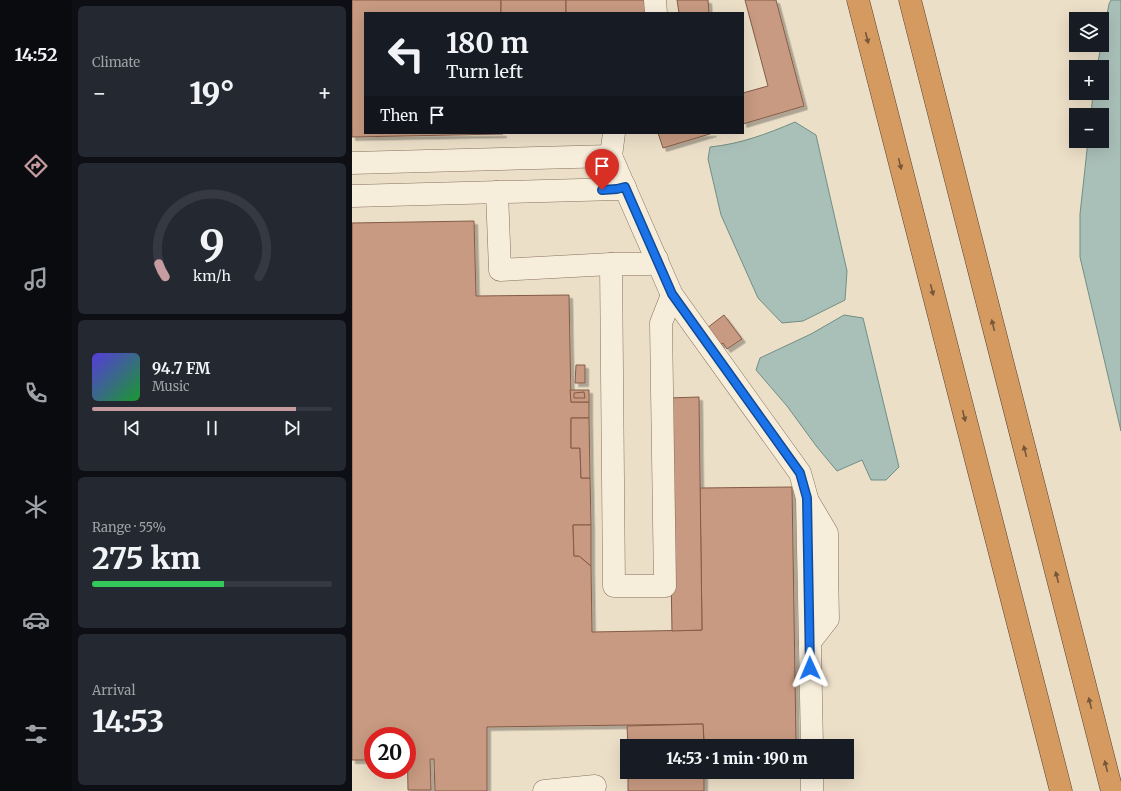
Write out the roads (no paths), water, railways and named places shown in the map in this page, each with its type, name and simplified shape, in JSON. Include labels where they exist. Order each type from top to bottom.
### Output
[{"type":"highway","points":[[858,0],[1061,791]]},
{"type":"highway","points":[[910,0],[1112,791]]},
{"type":"lane","points":[[655,0],[656,12]]},
{"type":"lane","points":[[614,134],[611,156],[672,294],[800,473],[807,498],[812,739]]},
{"type":"lane","points":[[352,163],[611,156]]},
{"type":"lane","points":[[352,196],[617,189],[625,187]]},
{"type":"lane","points":[[498,192],[500,270],[611,264],[649,264],[657,260]]},
{"type":"lane","points":[[611,264],[614,586],[665,586],[661,323],[672,294]]},
{"type":"lane","points":[[812,779],[812,791]]},
{"type":"lane","points":[[544,791],[595,786]]},
{"type":"water","points":[[1111,0],[1121,0],[1121,431],[1080,257],[1080,214],[1087,148],[1109,148],[1109,108],[1092,108],[1092,100],[1109,100],[1109,60],[1098,60],[1100,52],[1109,52],[1109,12],[1107,12]]},
{"type":"water","points":[[795,122],[816,135],[847,271],[845,300],[803,321],[782,323],[758,298],[721,215],[708,159],[710,147],[732,144],[753,138]]},
{"type":"water","points":[[844,315],[863,318],[899,467],[886,480],[871,480],[862,460],[837,471],[817,447],[787,406],[756,370],[760,358],[811,334]]}]
